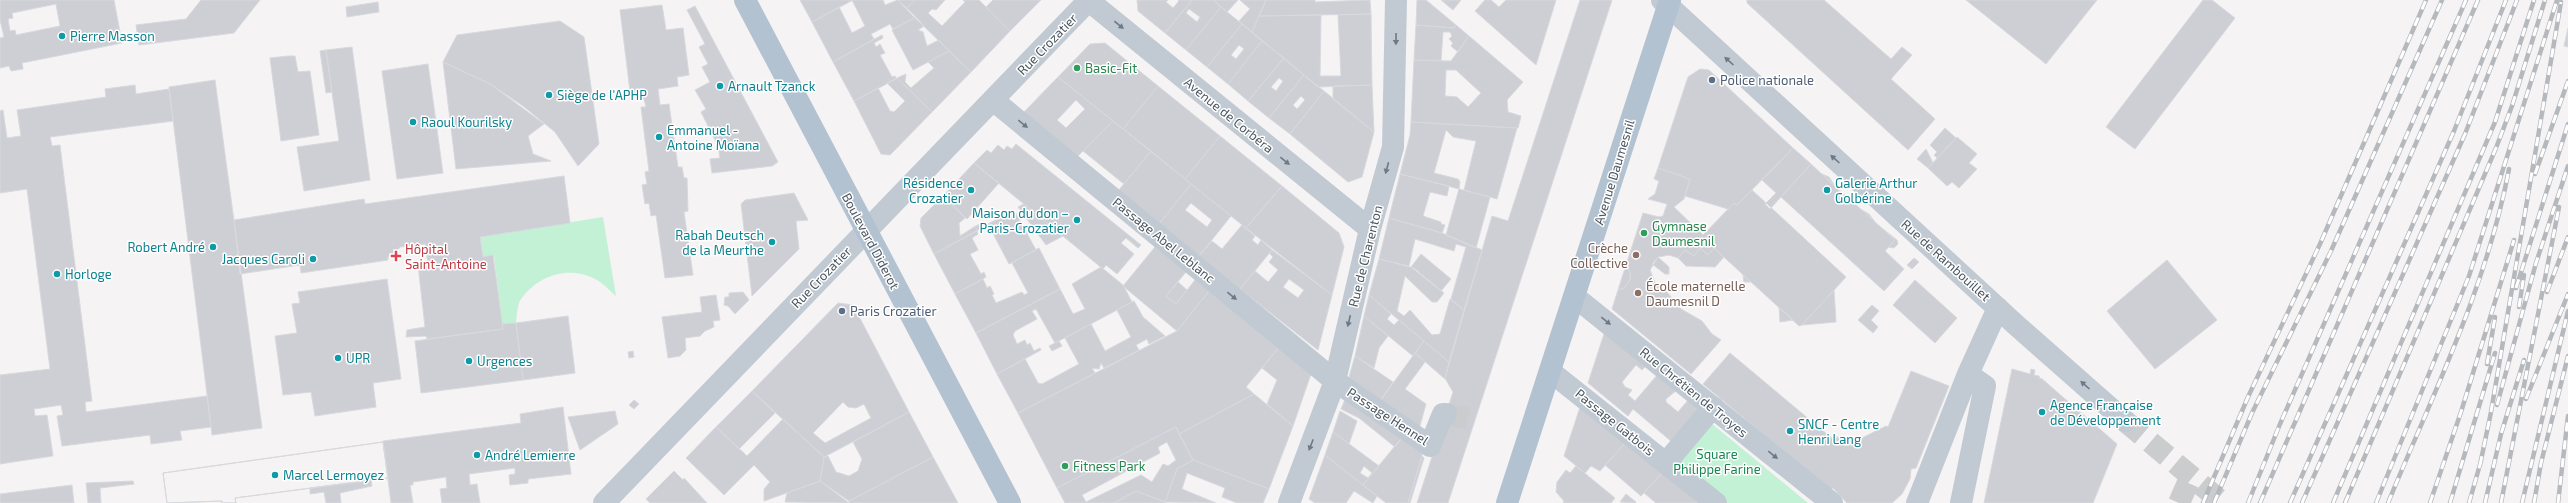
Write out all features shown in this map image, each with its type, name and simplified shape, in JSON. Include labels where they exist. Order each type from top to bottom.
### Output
[{"type":"main road","name":"Boulevard Diderot","points":[[745,0],[1010,503]]},
{"type":"main road","name":"Avenue Daumesnil","points":[[1507,503],[1551,372],[1669,1]]},
{"type":"street","name":"Rue Crozatier","points":[[604,503],[1089,0]]},
{"type":"street","name":"Avenue de Corbéra","points":[[1089,0],[1370,229]]},
{"type":"street","name":"Rue de Charenton","points":[[1289,503],[1335,381],[1370,229],[1393,147],[1396,0]]},
{"type":"street","name":"Rue de Rambouillet","points":[[1669,1],[1998,308],[2125,421]]},
{"type":"street","name":"Passage Abel Leblanc","points":[[993,100],[1335,381]]},
{"type":"street","name":"Rue Chrétien de Troyes","points":[[1575,297],[1832,503]]},
{"type":"street","points":[[1916,502],[1968,374],[1998,308]]},
{"type":"street","name":"Passage Gatbois","points":[[1551,372],[1716,503]]},
{"type":"street","points":[[1961,503],[1985,386],[1968,374]]},
{"type":"street","name":"Passage Hennel","points":[[1335,381],[1430,446],[1443,414],[1446,414]]},
{"type":"street","points":[[1666,463],[1713,407]]},
{"type":"green space","points":[[603,217],[616,296],[600,282],[587,275],[577,273],[556,274],[537,283],[528,290],[520,301],[516,323],[503,329],[494,256],[483,257],[480,237]]},
{"type":"green space","name":"Square Philippe Farine","points":[[1711,423],[1808,503],[1727,503],[1678,463]]},
{"type":"building","name":"Pierre Masson","points":[[0,0],[114,0],[122,43],[22,63],[23,69],[11,71],[9,66],[0,68],[0,38],[4,37],[0,20]],"holes":[[[56,4],[60,26],[16,35],[15,30],[10,31],[8,19],[13,18],[12,13]]]},
{"type":"building","name":"Pierre Masson","points":[[201,0],[260,0],[234,33],[139,45],[136,25],[186,19]]},
{"type":"building","points":[[800,0],[853,0],[812,22]]},
{"type":"building","points":[[852,0],[883,0],[885,5],[898,0],[916,17],[893,29],[890,24],[871,34],[874,39],[833,62],[812,22],[839,7],[852,33],[865,26]]},
{"type":"building","points":[[898,0],[915,0],[906,9]]},
{"type":"building","points":[[915,0],[945,0],[936,10],[932,9],[928,13],[942,26],[965,2],[963,0],[979,0],[1010,31],[971,72],[906,9]]},
{"type":"building","points":[[993,0],[1041,0],[1010,31],[986,7]]},
{"type":"building","points":[[1137,0],[1168,0],[1166,2],[1173,8],[1179,1],[1178,0],[1192,0],[1165,33],[1138,11]]},
{"type":"building","points":[[1192,0],[1213,0],[1221,7],[1186,50],[1165,33]],"holes":[[[1189,9],[1200,17],[1197,22],[1186,13]]]},
{"type":"building","points":[[1213,0],[1238,0],[1227,12]]},
{"type":"building","points":[[1240,0],[1266,0],[1252,32],[1239,21],[1250,9]]},
{"type":"building","points":[[1266,0],[1315,0],[1315,2],[1370,0],[1371,14],[1259,16]]},
{"type":"building","points":[[1417,0],[1426,0],[1456,25],[1454,28],[1416,25]]},
{"type":"building","points":[[1441,0],[1461,0],[1453,10]]},
{"type":"building","points":[[1485,0],[1491,0],[1499,7],[1506,0],[1556,0],[1536,65],[1475,11]]},
{"type":"building","points":[[1580,0],[1612,0],[1448,503],[1417,503],[1453,392],[1445,378],[1492,216],[1508,221]]},
{"type":"building","points":[[1747,0],[1824,0],[1891,59],[1902,47],[1912,55],[1891,79],[1935,119],[1908,150],[1747,3]]},
{"type":"building","points":[[1966,0],[2097,0],[2046,64]]},
{"type":"building","points":[[2203,0],[2212,0],[2235,18],[2135,149],[2106,127]]},
{"type":"building","points":[[378,2],[379,12],[347,17],[346,7]]},
{"type":"building","name":"Emmanuel - Antoine Moïana","points":[[662,5],[666,30],[683,28],[689,75],[677,77],[678,86],[658,89],[660,105],[669,104],[678,167],[682,167],[684,178],[687,178],[688,211],[684,212],[693,275],[665,278],[656,215],[651,216],[649,203],[645,204],[642,185],[647,184],[645,172],[649,171],[641,107],[646,107],[644,99],[636,98],[630,91],[620,10]]},
{"type":"building","name":"Arnault Tzanck","points":[[695,6],[778,162],[772,166],[712,173],[710,159],[720,158],[718,146],[701,112],[706,109],[695,90],[710,82],[702,67],[708,64],[699,47],[705,44],[687,10]]},
{"type":"building","points":[[1221,7],[1242,24],[1207,67],[1186,50]]},
{"type":"building","points":[[1371,14],[1372,85],[1318,87],[1252,32],[1259,16],[1321,15],[1320,76],[1341,76],[1338,15]]},
{"type":"building","points":[[916,17],[924,26],[918,30],[923,32],[927,46],[939,40],[949,51],[913,70],[892,30]]},
{"type":"building","name":"Siège de l'APHP","points":[[560,21],[584,37],[599,144],[578,166],[555,132],[523,106],[490,84],[443,62],[457,35]]},
{"type":"building","points":[[1242,24],[1262,41],[1228,84],[1207,67]],"holes":[[[1239,45],[1244,49],[1236,59],[1231,55]]]},
{"type":"building","points":[[1416,25],[1454,28],[1456,25],[1469,36],[1458,52],[1451,46],[1453,43],[1449,39],[1452,36],[1450,32],[1443,32],[1441,61],[1414,60]]},
{"type":"building","points":[[2568,28],[2568,47],[2564,46]]},
{"type":"building","points":[[882,35],[883,38],[874,43],[876,47],[880,44],[885,53],[880,55],[892,77],[895,76],[896,79],[854,101],[833,62]]},
{"type":"building","points":[[1469,36],[1523,82],[1507,100],[1508,112],[1521,116],[1518,128],[1411,122],[1414,60],[1451,61]],"holes":[[[1446,70],[1456,70],[1481,93],[1468,107],[1457,97],[1445,96]]]},
{"type":"building","points":[[1262,41],[1284,58],[1248,101],[1228,84]]},
{"type":"building","points":[[1105,43],[1158,86],[1123,129],[1058,77],[1090,44]]},
{"type":"building","points":[[352,47],[370,180],[304,191],[297,147],[339,141],[326,50]]},
{"type":"building","points":[[326,50],[332,92],[326,93],[320,51]]},
{"type":"building","points":[[949,51],[971,72],[932,112],[897,78],[906,74],[905,82],[911,88],[934,68],[928,62]]},
{"type":"building","points":[[295,56],[298,72],[310,71],[319,135],[281,141],[270,58]]},
{"type":"building","points":[[1284,58],[1304,75],[1269,118],[1248,101]],"holes":[[[1279,78],[1283,81],[1276,91],[1271,87]]]},
{"type":"building","name":"Siège de l'APHP","points":[[443,62],[490,84],[544,124],[528,136],[533,154],[551,161],[456,169]]},
{"type":"building","name":"Raoul Kourilsky","points":[[428,64],[443,173],[397,179],[382,71]]},
{"type":"building","points":[[1700,69],[1709,70],[1793,148],[1737,205],[1734,203],[1728,209],[1685,196],[1690,179],[1658,168],[1688,77]]},
{"type":"building","points":[[1304,75],[1324,91],[1290,134],[1269,118]],"holes":[[[1301,96],[1305,100],[1297,109],[1293,105]]]},
{"type":"building","points":[[1058,77],[1113,121],[1077,157],[1022,114]],"holes":[[[1076,100],[1085,109],[1066,128],[1057,120]]]},
{"type":"building","points":[[897,78],[932,112],[890,155],[881,154],[854,101],[878,88],[890,111],[894,112],[905,101],[887,83]]},
{"type":"building","name":"Robert André","points":[[215,80],[262,428],[212,435],[169,87]]},
{"type":"building","name":"Horloge","points":[[135,85],[136,94],[169,89],[173,121],[50,137],[52,146],[60,145],[92,401],[85,402],[86,412],[207,396],[211,427],[180,431],[182,440],[151,444],[150,435],[62,446],[57,416],[63,415],[61,405],[34,409],[35,416],[47,415],[53,456],[0,464],[0,375],[50,369],[27,189],[0,193],[0,111],[3,110],[7,138],[21,136],[17,110],[106,97],[105,89]]},
{"type":"building","points":[[1372,85],[1374,132],[1333,99],[1333,86]]},
{"type":"building","points":[[1158,86],[1220,136],[1185,179],[1123,129]]},
{"type":"building","points":[[1324,91],[1374,132],[1362,177],[1348,182],[1290,134]]},
{"type":"building","points":[[1113,121],[1151,151],[1124,184],[1083,151]]},
{"type":"building","points":[[1411,122],[1517,128],[1497,199],[1464,190],[1476,141],[1453,137],[1446,130],[1434,173],[1458,179],[1460,182],[1459,189],[1400,174],[1410,135]]},
{"type":"building","points":[[1945,128],[1956,138],[1937,158],[1934,155],[1937,152],[1930,145]]},
{"type":"building","points":[[1220,136],[1282,186],[1246,228],[1185,179]]},
{"type":"building","points":[[1957,137],[1977,154],[1969,163],[1977,169],[1959,188],[1952,182],[1947,186],[1928,168]]},
{"type":"building","name":"Maison du don – Paris-Crozatier","points":[[1016,144],[1141,245],[1138,248],[1126,238],[1121,243],[1134,254],[1117,274],[1106,265],[1103,269],[974,163],[987,150],[991,153],[998,145],[1004,150],[1007,146],[1012,149]]},
{"type":"building","points":[[1793,148],[1811,164],[1770,209],[1765,204],[1776,193],[1762,180]]},
{"type":"building","points":[[1926,149],[1933,163],[1928,168],[1917,159]]},
{"type":"building","points":[[1151,151],[1191,184],[1159,224],[1118,191]]},
{"type":"building","name":"Résidence Crozatier","points":[[974,163],[999,183],[967,219],[943,196]]},
{"type":"building","points":[[1811,164],[1839,190],[1839,197],[1848,205],[1854,203],[1895,240],[1885,251],[1904,269],[1884,291],[1781,197]]},
{"type":"building","points":[[1658,168],[1690,179],[1684,199],[1674,207],[1703,235],[1734,203],[1737,205],[1752,190],[1846,277],[1802,325],[1799,326],[1714,248],[1708,255],[1700,248],[1694,256],[1685,250],[1678,258],[1669,255],[1658,257],[1650,270],[1655,283],[1667,292],[1681,309],[1702,321],[1712,334],[1721,340],[1691,374],[1612,309],[1618,290],[1624,288],[1630,280],[1630,272],[1626,265],[1643,213],[1659,217],[1663,216],[1667,204],[1648,199],[1655,194],[1659,181],[1654,179]]},
{"type":"building","points":[[1400,174],[1449,186],[1447,196],[1430,192],[1423,216],[1441,222],[1441,224],[1445,225],[1442,233],[1389,218]]},
{"type":"building","points":[[1822,174],[1829,177],[1835,186]]},
{"type":"building","name":"Jacques Caroli","points":[[564,176],[570,223],[480,237],[483,257],[493,255],[503,329],[427,339],[426,336],[406,337],[407,330],[425,327],[418,265],[428,264],[425,244],[400,247],[395,254],[388,257],[388,260],[301,273],[300,265],[240,274],[234,220],[364,199],[365,204]]},
{"type":"building","points":[[1191,184],[1231,216],[1199,256],[1159,224]],"holes":[[[1191,203],[1212,220],[1207,227],[1185,210]]]},
{"type":"building","points":[[1282,186],[1339,233],[1344,247],[1332,295],[1246,228]]},
{"type":"building","points":[[1459,189],[1490,197],[1476,248],[1446,235]]},
{"type":"building","points":[[1839,190],[1854,203],[1848,205],[1839,197]]},
{"type":"building","name":"Rabah Deutsch de la Meurthe","points":[[794,193],[808,220],[796,221],[799,249],[752,296],[741,204],[745,200]]},
{"type":"building","points":[[943,196],[965,218],[959,223],[960,236],[974,227],[978,230],[934,254],[920,226],[921,218]]},
{"type":"building","points":[[1024,204],[1063,236],[1046,245],[1018,207]]},
{"type":"building","points":[[1014,210],[1036,250],[1009,264],[988,224]]},
{"type":"building","points":[[1862,210],[1869,214],[1875,222]]},
{"type":"building","points":[[1389,218],[1442,233],[1482,250],[1464,310],[1451,299],[1466,247],[1456,244],[1454,251],[1415,239],[1409,266],[1379,259]]},
{"type":"building","points":[[984,222],[985,226],[978,230],[974,227]]},
{"type":"building","points":[[1242,225],[1255,236],[1252,240],[1258,245],[1261,240],[1272,250],[1240,289],[1199,256],[1212,241],[1222,249]]},
{"type":"building","points":[[1883,229],[1897,240],[1898,244],[1894,248],[1888,247],[1895,240]]},
{"type":"building","points":[[977,231],[978,234],[972,238],[978,250],[970,254],[981,274],[984,272],[986,277],[955,294],[934,254]]},
{"type":"building","points":[[1155,247],[1186,272],[1166,296],[1176,304],[1195,280],[1209,291],[1177,331],[1123,286]]},
{"type":"building","points":[[1039,248],[1060,289],[976,333],[955,294],[983,279],[987,288],[990,286],[996,303],[1022,292],[1024,295],[1028,293],[1012,263]]},
{"type":"building","points":[[1700,248],[1708,255],[1714,248],[1724,257],[1715,267],[1686,266],[1678,258],[1685,250],[1694,256]]},
{"type":"building","points":[[1272,250],[1332,295],[1318,350],[1240,289],[1255,271],[1268,282],[1278,270],[1269,262],[1273,257],[1269,253]],"holes":[[[1289,279],[1304,290],[1298,298],[1283,287]]]},
{"type":"building","points":[[1421,254],[1451,279],[1441,291],[1411,267]]},
{"type":"building","points":[[1658,257],[1669,267],[1669,274],[1665,274],[1652,264]]},
{"type":"building","points":[[1914,258],[1919,262],[1912,269],[1907,265]]},
{"type":"building","points":[[1379,259],[1414,268],[1444,293],[1437,302],[1432,302],[1405,276],[1397,311],[1404,316],[1410,310],[1432,335],[1440,334],[1450,299],[1464,310],[1449,362],[1369,295]]},
{"type":"building","points":[[2167,260],[2217,320],[2155,369],[2107,311]]},
{"type":"building","points":[[1626,265],[1630,272],[1630,280],[1624,288],[1618,290]]},
{"type":"building","points":[[1101,267],[1123,285],[1132,302],[1055,343],[1036,309],[1032,311],[1037,319],[1015,331],[1013,335],[1017,344],[1025,340],[1027,345],[1030,343],[1034,351],[1040,348],[1041,350],[997,374],[976,333],[1060,289],[1073,314],[1085,309],[1072,284]]},
{"type":"building","points":[[1743,275],[1751,282],[1744,282]]},
{"type":"building","name":"UPR","points":[[387,279],[401,379],[373,383],[376,407],[315,416],[311,392],[283,395],[275,336],[297,333],[292,304],[300,303],[298,292]]},
{"type":"building","points":[[1915,280],[1957,318],[1935,343],[1893,305]]},
{"type":"building","points":[[1178,282],[1187,290],[1176,304],[1166,296]]},
{"type":"building","points":[[1834,290],[1836,322],[1802,325]]},
{"type":"building","points":[[1209,291],[1279,347],[1246,387],[1254,394],[1179,434],[1176,427],[1057,488],[1018,413],[1177,331]]},
{"type":"building","points":[[743,292],[749,300],[735,314],[728,306],[724,305],[725,297],[729,297],[729,293]]},
{"type":"building","points":[[716,295],[720,320],[713,321],[714,327],[705,331],[700,336],[685,338],[686,350],[680,356],[668,358],[662,317],[702,312],[700,297]]},
{"type":"building","points":[[1369,295],[1391,314],[1387,319],[1394,325],[1399,320],[1424,341],[1413,356],[1364,316]]},
{"type":"building","points":[[1134,301],[1143,317],[1165,336],[1149,344],[1147,339],[1136,345],[1139,350],[1104,368],[1101,363],[1099,369],[1092,368],[1095,373],[1018,413],[997,374],[1025,359],[1038,383],[1042,384],[1079,364],[1065,338],[1091,324],[1105,351],[1131,337],[1117,310]]},
{"type":"building","points":[[838,303],[853,305],[909,412],[824,457],[752,391]],"holes":[[[843,402],[848,407],[856,408],[864,404],[871,418],[825,443],[813,433]]]},
{"type":"building","points":[[1872,305],[1879,311],[1871,320],[1878,327],[1873,333],[1858,320]]},
{"type":"building","points":[[1779,307],[1793,320],[1780,322]]},
{"type":"building","name":"Urgences","points":[[568,316],[575,373],[523,380],[516,323]]},
{"type":"building","points":[[1364,316],[1388,336],[1379,348],[1374,368],[1355,356]]},
{"type":"building","name":"Urgences","points":[[516,323],[523,380],[421,393],[415,341],[503,329],[502,324]]},
{"type":"building","points":[[1604,334],[1647,365],[1642,370],[1636,365],[1622,382],[1625,387],[1632,390],[1628,395],[1635,401],[1658,374],[1677,390],[1666,399],[1666,402],[1678,412],[1689,399],[1699,408],[1672,442],[1633,409],[1628,416],[1588,383]]},
{"type":"building","points":[[1059,341],[1062,346],[1052,351],[1049,346]]},
{"type":"building","points":[[1424,341],[1449,362],[1445,379],[1415,353]]},
{"type":"building","points":[[1279,347],[1311,374],[1293,426],[1267,404],[1277,380],[1262,368]]},
{"type":"building","points":[[633,351],[634,357],[629,358],[628,352]]},
{"type":"building","points":[[1415,353],[1425,362],[1405,389],[1426,404],[1418,433],[1378,404]]},
{"type":"building","name":"SNCF - Centre Henri Lang","points":[[1730,353],[1834,440],[1837,437],[1862,438],[1886,426],[1888,427],[1911,371],[1949,386],[1916,468],[1911,469],[1910,479],[1902,494],[1892,503],[1847,503],[1833,488],[1829,489],[1703,384]]},
{"type":"building","points":[[1355,356],[1393,382],[1378,404],[1347,384]]},
{"type":"building","name":"Agence Française de Développement","points":[[2012,369],[2030,374],[2031,369],[2035,370],[2034,375],[2039,376],[2040,379],[2041,378],[2117,444],[2093,503],[1984,503]]},
{"type":"building","points":[[752,391],[775,413],[739,449],[716,427]]},
{"type":"building","points":[[1254,394],[1293,426],[1269,489],[1193,460],[1179,434]]},
{"type":"building","points":[[1347,395],[1404,435],[1395,447],[1359,418],[1341,409]]},
{"type":"building","points":[[634,400],[639,404],[634,409],[629,405]]},
{"type":"building","points":[[1581,404],[1626,442],[1600,471],[1591,466],[1585,473],[1564,456]]},
{"type":"building","name":"André Lemierre","points":[[563,407],[571,474],[528,479],[528,483],[510,485],[509,475],[515,474],[515,468],[469,474],[470,485],[477,484],[480,503],[442,503],[440,489],[447,488],[446,477],[413,482],[413,485],[410,485],[413,503],[391,503],[383,441],[521,423],[520,414]]},
{"type":"building","points":[[615,411],[618,424],[580,450],[568,417]]},
{"type":"building","points":[[1340,411],[1357,421],[1349,444],[1333,432]]},
{"type":"building","points":[[909,412],[933,457],[849,501],[820,481],[824,457],[828,456],[836,472],[849,476],[858,471],[862,459],[853,442]]},
{"type":"building","points":[[783,419],[824,457],[820,481],[764,501],[764,489],[770,482],[754,465],[724,495],[686,458],[716,427],[747,456]]},
{"type":"building","points":[[1176,427],[1193,460],[1177,469],[1165,502],[1136,491],[1114,503],[1065,503],[1057,488]],"holes":[[[1167,442],[1176,460],[1168,466],[1163,464],[1152,482],[1141,475],[1086,502],[1082,495],[1160,453],[1158,447]]]},
{"type":"building","points":[[1333,432],[1379,466],[1363,485],[1325,455]],"holes":[[[1364,466],[1372,473],[1368,478],[1360,473]]]},
{"type":"building","points":[[1404,435],[1422,451],[1422,456],[1408,503],[1386,503],[1363,485]]},
{"type":"building","name":"Marcel Lermoyez","points":[[383,442],[388,478],[235,498],[236,503],[222,503],[222,501],[167,503],[163,473]]},
{"type":"building","name":"Marcel Lermoyez","points":[[383,442],[388,478],[235,498],[236,503],[222,503],[222,501],[167,503],[163,473]]},
{"type":"building","points":[[1626,442],[1663,472],[1641,496],[1605,465]]},
{"type":"building","points":[[1325,455],[1377,496],[1373,503],[1354,491],[1346,503],[1315,503],[1309,499]]},
{"type":"building","points":[[1422,456],[1424,458],[1410,503],[1408,503]]},
{"type":"building","points":[[933,457],[958,503],[849,503],[849,501]]},
{"type":"building","points":[[1193,460],[1269,489],[1263,503],[1237,503],[1222,497],[1225,488],[1187,473],[1182,489],[1216,503],[1165,502],[1177,469]]},
{"type":"building","points":[[1576,466],[1615,498],[1611,503],[1563,503],[1564,501],[1556,492],[1557,482],[1566,470],[1570,473]]},
{"type":"building","points":[[674,471],[683,480],[684,478],[707,503],[650,503],[646,499]]},
{"type":"building","points":[[1663,472],[1699,503],[1656,503],[1644,493]]},
{"type":"building","points":[[371,480],[372,486],[340,493],[341,503],[326,503],[324,492],[310,494],[310,488]]},
{"type":"building","points":[[133,481],[134,484],[100,488],[101,503],[88,503],[86,483]]},
{"type":"building","points":[[820,481],[849,503],[785,502],[787,493]]},
{"type":"building","points":[[72,485],[74,503],[0,503],[0,494]]},
{"type":"building","points":[[1136,491],[1165,502],[1167,503],[1114,503]]},
{"type":"building","points":[[1626,494],[1636,502],[1620,502]]},
{"type":"tunnel","points":[[1446,414],[1476,420]]},
{"type":"tunnel","points":[[2125,421],[2223,503]]},
{"type":"tunnel","points":[[2179,503],[2190,478]]},
{"type":"railway","points":[[2203,503],[2248,397],[2320,244],[2426,0]]},
{"type":"railway","points":[[2214,503],[2252,413],[2331,251],[2442,0]]},
{"type":"railway","points":[[2248,503],[2280,424],[2466,0]]},
{"type":"railway","points":[[2260,503],[2478,0]]},
{"type":"railway","points":[[2290,503],[2454,131],[2506,0]]},
{"type":"railway","points":[[2302,503],[2465,134],[2517,0]]},
{"type":"railway","points":[[2333,503],[2495,122],[2534,0]]},
{"type":"railway","points":[[2345,503],[2496,148],[2512,106],[2545,0]]},
{"type":"railway","points":[[2376,503],[2469,276],[2557,0]]},
{"type":"railway","points":[[2480,465],[2491,412],[2561,2]]},
{"type":"railway","points":[[2535,174],[2568,81]]},
{"type":"railway","points":[[2516,288],[2568,124]]},
{"type":"railway","points":[[2497,405],[2536,263],[2568,166]]},
{"type":"railway","points":[[2388,503],[2457,339],[2473,297],[2487,255],[2509,169]]},
{"type":"railway","points":[[2501,503],[2559,207]]},
{"type":"railway","points":[[2547,292],[2568,237]]},
{"type":"railway","points":[[2430,503],[2461,412],[2514,240]]},
{"type":"railway","points":[[2519,307],[2524,275]]},
{"type":"railway","points":[[2526,399],[2568,294]]},
{"type":"railway","points":[[2522,503],[2568,311]]},
{"type":"railway","points":[[2487,364],[2495,317]]},
{"type":"railway","points":[[2450,503],[2495,353]]},
{"type":"railway","points":[[2534,503],[2541,463],[2568,356]]},
{"type":"railway","points":[[2485,503],[2501,434],[2524,360]]},
{"type":"railway","points":[[2558,503],[2568,416]]},
{"type":"railway","points":[[2469,503],[2481,461]]},
{"type":"place","name":"Pierre Masson","points":[[62,36]]},
{"type":"place","name":"Basic-Fit","points":[[1077,68]]},
{"type":"place","name":"Police nationale","points":[[1712,80]]},
{"type":"place","name":"Arnault Tzanck","points":[[720,86]]},
{"type":"place","name":"Siège de l'APHP","points":[[549,95]]},
{"type":"place","name":"Raoul Kourilsky","points":[[413,122]]},
{"type":"place","name":"Emmanuel - Antoine Moïana","points":[[659,137]]},
{"type":"place","name":"Résidence Crozatier","points":[[971,190]]},
{"type":"place","name":"Galerie Arthur Golbérine","points":[[1827,190]]},
{"type":"place","name":"Maison du don – Paris-Crozatier","points":[[1077,220]]},
{"type":"place","name":"Gymnase Daumesnil","points":[[1644,233]]},
{"type":"place","name":"Rabah Deutsch de la Meurthe","points":[[772,242]]},
{"type":"place","name":"Robert André","points":[[213,247]]},
{"type":"place","name":"Crèche Collective","points":[[1636,255]]},
{"type":"place","name":"Hôpital Saint-Antoine","points":[[396,256]]},
{"type":"place","name":"Jacques Caroli","points":[[313,259]]},
{"type":"place","name":"Horloge","points":[[57,274]]},
{"type":"place","name":"École maternelle Daumesnil D","points":[[1638,293]]},
{"type":"place","name":"Paris Crozatier","points":[[842,311]]},
{"type":"place","name":"UPR","points":[[338,358]]},
{"type":"place","name":"Urgences","points":[[469,361]]},
{"type":"place","name":"Agence Française de Développement","points":[[2042,412]]},
{"type":"place","name":"SNCF - Centre Henri Lang","points":[[1790,431]]},
{"type":"place","name":"André Lemierre","points":[[477,455]]},
{"type":"place","name":"Fitness Park","points":[[1065,466]]},
{"type":"place","name":"Marcel Lermoyez","points":[[275,475]]}]
